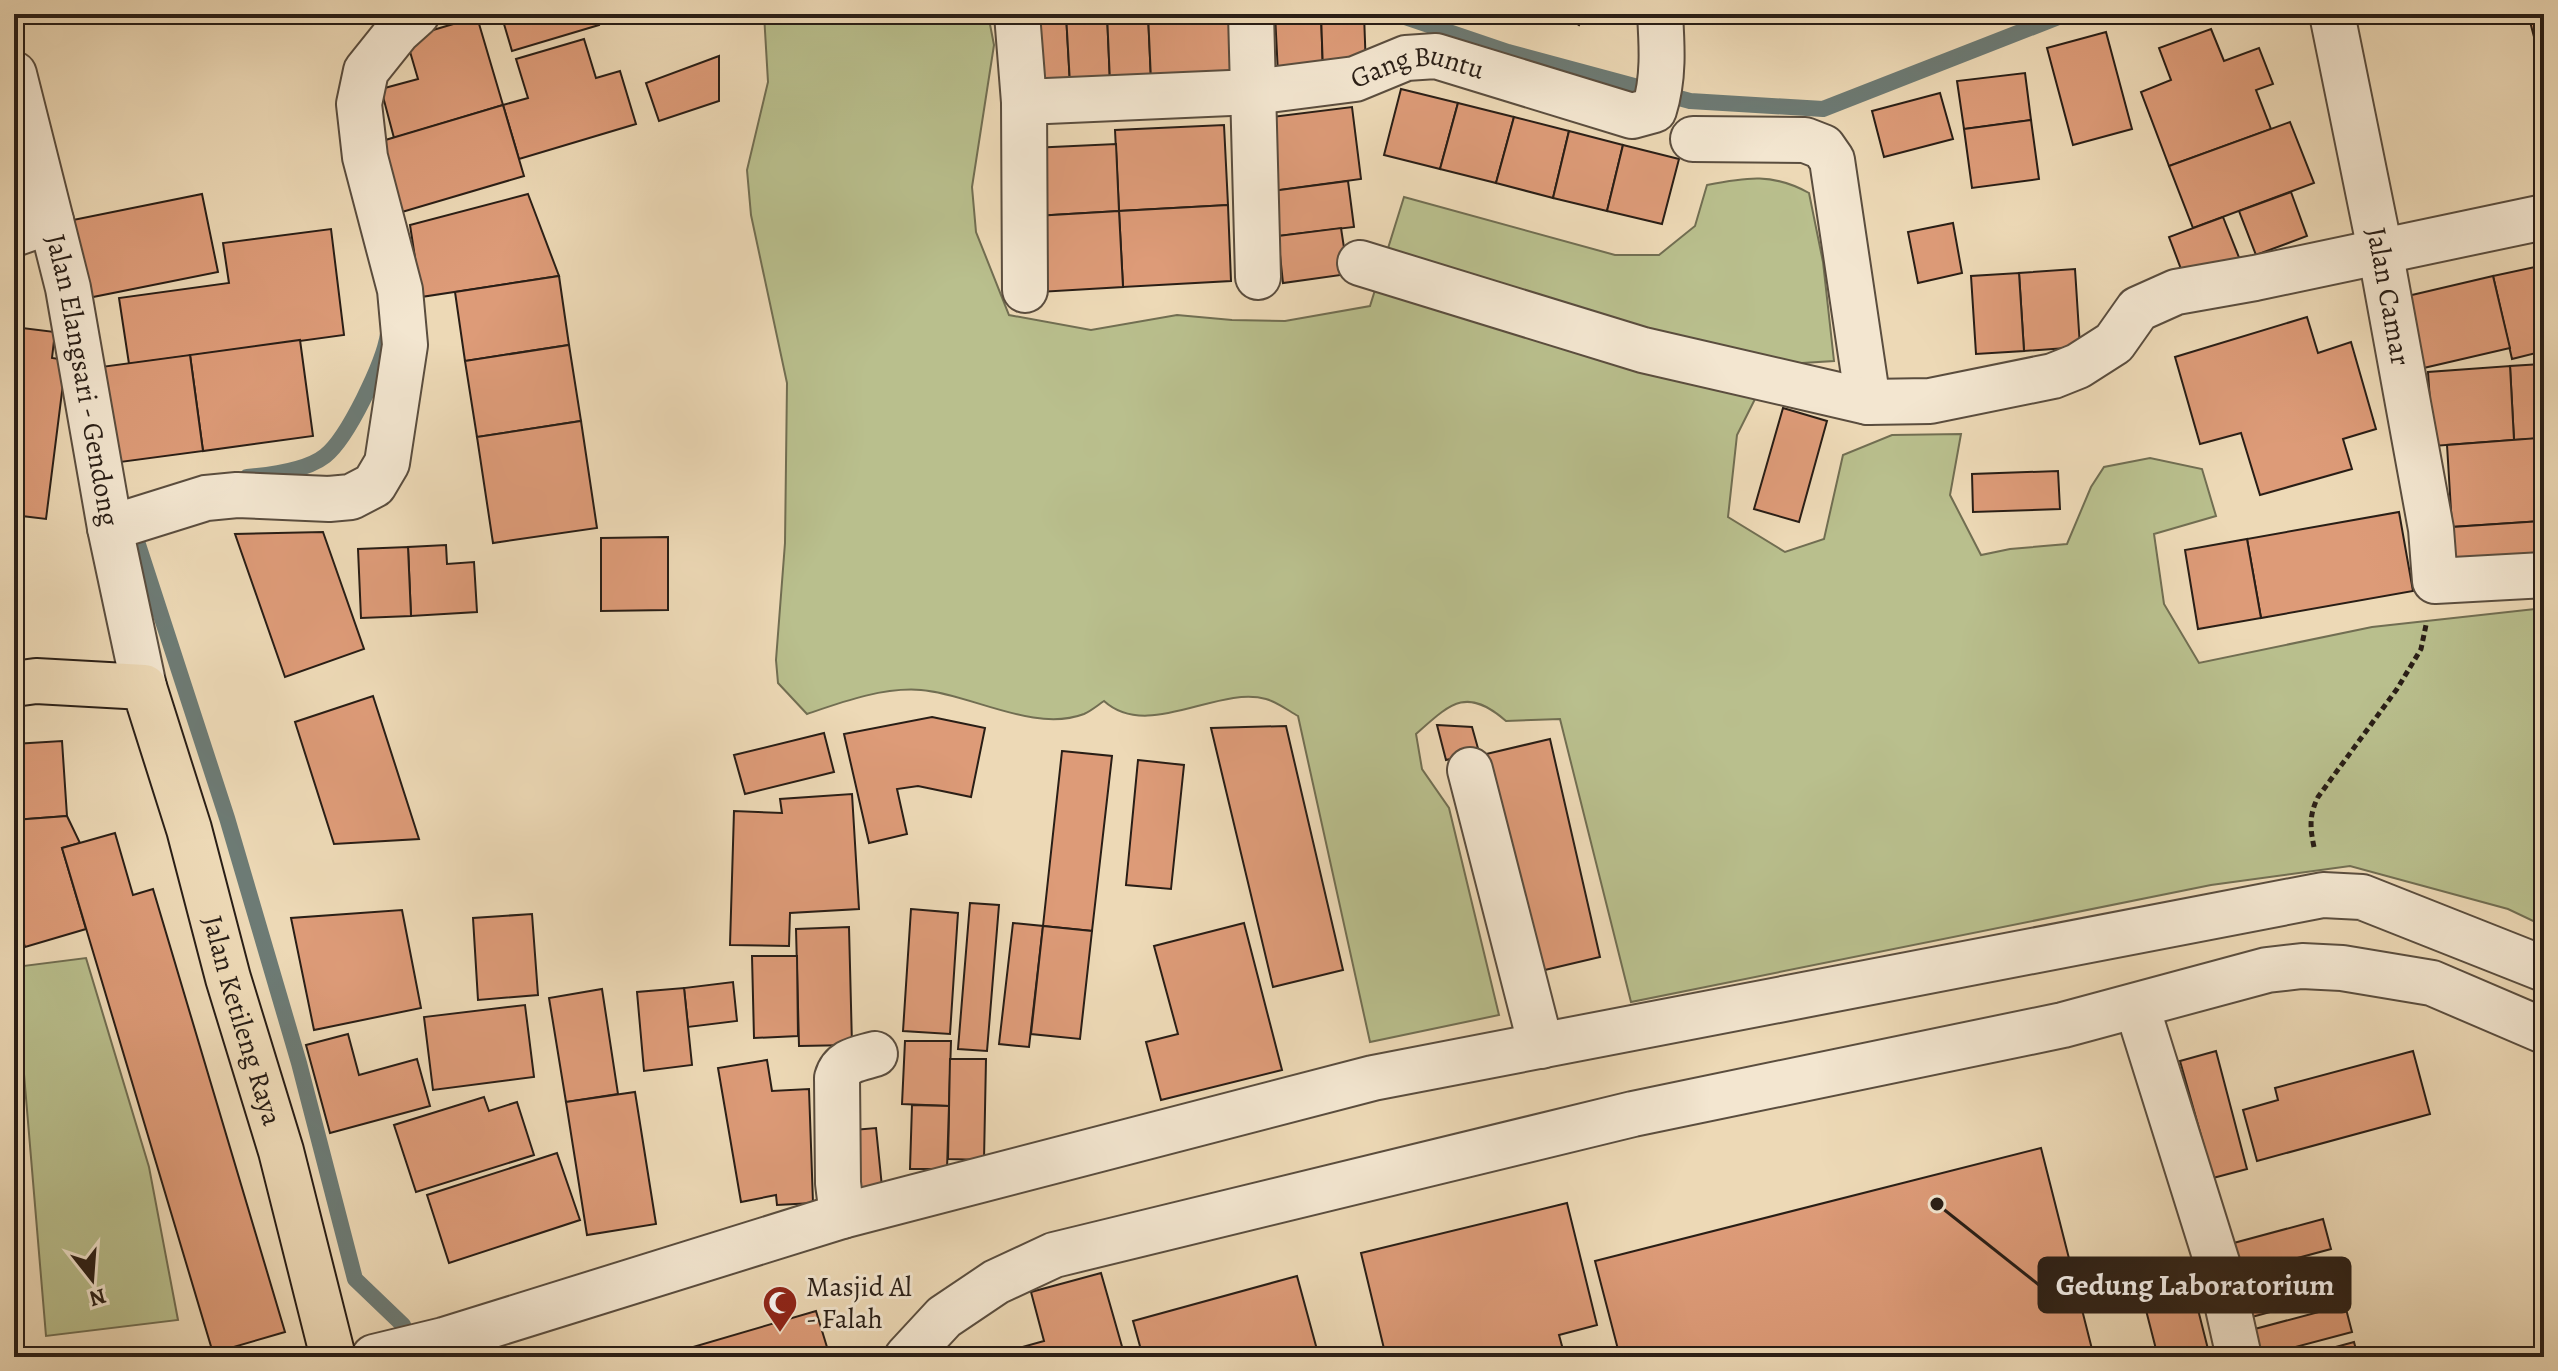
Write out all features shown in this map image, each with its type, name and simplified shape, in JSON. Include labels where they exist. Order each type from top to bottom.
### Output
[{"type":"main road","points":[[14,684],[36,681],[144,687]]},
{"type":"main road","name":"Jalan Ketileng Raya","points":[[144,687],[189,829],[228,978],[281,1151],[333,1357]]},
{"type":"street","points":[[124,524],[206,498],[237,495],[351,497],[374,485],[387,463],[405,345],[400,290],[365,157],[359,104],[366,71],[398,31],[417,14]]},
{"type":"street","points":[[1017,14],[1024,102],[1025,290]]},
{"type":"street","points":[[1251,14],[1258,277]]},
{"type":"street","name":"Gang Buntu","points":[[1024,102],[1253,92],[1355,79],[1406,58],[1436,56],[1632,116],[1654,110],[1657,101],[1662,59],[1660,14]]},
{"type":"street","name":"Jalan Camar","points":[[2332,14],[2380,250],[2431,529],[2435,581]]},
{"type":"street","name":"Jalan Elangsari - Gendong","points":[[14,74],[32,227],[68,288],[124,524],[144,687]]},
{"type":"street","points":[[1693,139],[1805,140],[1823,147],[1832,160],[1868,402]]},
{"type":"street","points":[[1360,263],[1643,350],[1868,402],[1930,401],[2053,376],[2078,366],[2114,343],[2138,309],[2176,292],[2544,217]]},
{"type":"street","points":[[2435,581],[2544,575]]},
{"type":"street","points":[[1470,770],[1541,1046]]},
{"type":"street","points":[[374,1357],[444,1340],[842,1216],[1373,1078],[2323,895],[2362,897],[2544,969]]},
{"type":"street","points":[[907,1357],[944,1317],[996,1282],[1054,1255],[1633,1114],[2063,1025],[2267,970],[2302,966],[2342,968],[2432,983],[2544,1031]]},
{"type":"street","points":[[2137,1007],[2220,1272],[2239,1357]]},
{"type":"street","points":[[842,1216],[838,1183],[837,1078],[839,1069],[846,1063],[875,1054]]},
{"type":"path","points":[[2323,895],[2309,826],[2311,811],[2328,780],[2397,689],[2421,649],[2435,581]]},
{"type":"green space","points":[[764,14],[988,14],[994,45],[972,187],[976,232],[1009,315],[1091,330],[1177,315],[1285,321],[1370,306],[1404,197],[1615,255],[1659,255],[1695,226],[1707,185],[1760,178],[1784,182],[1809,193],[1823,262],[1834,361],[1772,365],[1737,435],[1728,517],[1785,552],[1824,539],[1843,455],[1892,435],[1961,434],[1950,495],[1981,555],[2067,544],[2091,487],[2104,467],[2150,458],[2202,469],[2216,516],[2154,534],[2164,604],[2199,663],[2372,627],[2544,608],[2544,926],[2508,909],[2350,866],[2211,885],[1631,1002],[1560,719],[1506,721],[1492,710],[1469,702],[1449,707],[1416,734],[1422,769],[1449,808],[1499,1015],[1370,1042],[1298,716],[1287,709],[1266,699],[1247,697],[1141,716],[1122,712],[1104,701],[1084,714],[1065,719],[1044,719],[1002,711],[940,693],[907,690],[863,696],[807,714],[778,683],[776,660],[785,543],[787,383],[751,215],[747,170],[768,82]]},
{"type":"green space","points":[[86,958],[149,1167],[178,1320],[46,1336],[15,967]]},
{"type":"building","points":[[501,14],[596,14],[599,25],[512,51]]},
{"type":"building","points":[[1025,14],[1066,14],[1070,84],[1028,86]]},
{"type":"building","points":[[1066,14],[1107,14],[1110,82],[1070,84]]},
{"type":"building","points":[[1107,14],[1148,14],[1151,80],[1110,82]]},
{"type":"building","points":[[1148,14],[1240,14],[1243,75],[1151,80]]},
{"type":"building","points":[[1275,14],[1321,14],[1323,71],[1278,74]]},
{"type":"building","points":[[1321,14],[1364,14],[1366,69],[1323,71]]},
{"type":"building","points":[[1562,14],[1585,14],[1579,25]]},
{"type":"building","points":[[2528,14],[2544,14],[2544,75]]},
{"type":"building","points":[[477,17],[503,105],[394,138],[381,89],[418,79],[406,38]]},
{"type":"building","points":[[2211,29],[2224,61],[2259,48],[2273,84],[2256,90],[2271,129],[2169,166],[2141,92],[2171,80],[2159,48]]},
{"type":"building","points":[[2106,32],[2132,129],[2073,145],[2047,48]]},
{"type":"building","points":[[584,39],[596,78],[620,71],[636,124],[519,159],[503,105],[528,98],[516,59]]},
{"type":"building","points":[[719,56],[719,101],[659,121],[646,83]]},
{"type":"building","points":[[2025,73],[2031,120],[1964,129],[1957,81]]},
{"type":"building","points":[[1401,89],[1458,103],[1440,169],[1384,155]]},
{"type":"building","points":[[1940,93],[1953,139],[1884,157],[1872,111]]},
{"type":"building","points":[[2544,99],[2544,130],[2536,101]]},
{"type":"building","points":[[1458,103],[1514,117],[1496,183],[1440,169]]},
{"type":"building","points":[[503,105],[524,176],[402,212],[382,141]]},
{"type":"building","points":[[1352,107],[1361,179],[1272,191],[1263,118]]},
{"type":"building","points":[[1514,117],[1569,131],[1553,198],[1496,183]]},
{"type":"building","points":[[2031,120],[2039,179],[1972,188],[1964,129]]},
{"type":"building","points":[[2290,122],[2314,183],[2193,228],[2169,166]]},
{"type":"building","points":[[1224,125],[1228,205],[1119,211],[1115,130]]},
{"type":"building","points":[[1569,131],[1623,145],[1607,211],[1553,198]]},
{"type":"building","points":[[1116,144],[1119,211],[1035,216],[1031,148]]},
{"type":"building","points":[[1623,145],[1679,159],[1662,224],[1607,211]]},
{"type":"building","points":[[1348,181],[1354,227],[1278,236],[1272,191]]},
{"type":"building","points":[[2291,192],[2307,236],[2256,255],[2239,211]]},
{"type":"building","points":[[202,194],[218,272],[83,299],[68,221]]},
{"type":"building","points":[[528,194],[559,276],[421,297],[410,225]]},
{"type":"building","points":[[1228,205],[1231,281],[1123,287],[1119,211]]},
{"type":"building","points":[[1119,211],[1123,287],[1039,292],[1035,216]]},
{"type":"building","points":[[2223,217],[2242,265],[2187,285],[2169,237]]},
{"type":"building","points":[[1953,223],[1962,273],[1918,283],[1908,232]]},
{"type":"building","points":[[1341,228],[1348,274],[1283,283],[1278,236]]},
{"type":"building","points":[[331,229],[344,335],[129,364],[119,298],[229,283],[223,243]]},
{"type":"building","points":[[2544,265],[2544,351],[2512,359],[2493,276]]},
{"type":"building","points":[[2075,269],[2080,347],[2024,351],[2019,273]]},
{"type":"building","points":[[2019,273],[2024,351],[1976,354],[1971,276]]},
{"type":"building","points":[[559,276],[569,345],[465,361],[455,292]]},
{"type":"building","points":[[2493,276],[2510,348],[2415,370],[2399,298]]},
{"type":"building","points":[[2307,317],[2318,353],[2351,342],[2376,429],[2343,439],[2352,469],[2260,495],[2241,433],[2200,444],[2175,357]]},
{"type":"building","points":[[14,327],[55,332],[52,358],[66,360],[46,519],[14,515]]},
{"type":"building","points":[[300,340],[313,436],[203,451],[190,355]]},
{"type":"building","points":[[569,345],[581,421],[477,437],[465,361]]},
{"type":"building","points":[[190,355],[203,451],[113,463],[101,367]]},
{"type":"building","points":[[2544,364],[2544,438],[2514,440],[2510,366]]},
{"type":"building","points":[[2510,366],[2514,440],[2433,446],[2428,372]]},
{"type":"building","points":[[1783,408],[1827,421],[1799,522],[1754,509]]},
{"type":"building","points":[[581,421],[597,528],[493,543],[477,437]]},
{"type":"building","points":[[2538,438],[2544,438],[2544,533],[2543,521]]},
{"type":"building","points":[[2538,438],[2543,521],[2452,527],[2447,445]]},
{"type":"building","points":[[2058,471],[2060,509],[1973,512],[1972,474]]},
{"type":"building","points":[[2399,512],[2413,591],[2261,618],[2247,539]]},
{"type":"building","points":[[2543,521],[2544,570],[2455,576],[2452,527]]},
{"type":"building","points":[[323,532],[364,649],[285,677],[235,534]]},
{"type":"building","points":[[668,537],[668,610],[601,611],[601,538]]},
{"type":"building","points":[[2247,539],[2261,618],[2198,629],[2185,550]]},
{"type":"building","points":[[446,545],[447,564],[474,562],[477,612],[411,616],[408,547]]},
{"type":"building","points":[[408,547],[411,616],[361,618],[358,549]]},
{"type":"building","points":[[373,696],[419,839],[334,844],[295,722]]},
{"type":"building","points":[[932,717],[985,728],[971,797],[918,786],[897,789],[907,834],[869,843],[844,734]]},
{"type":"building","points":[[1437,725],[1472,727],[1479,752],[1446,760]]},
{"type":"building","points":[[1286,726],[1343,970],[1273,987],[1211,728]]},
{"type":"building","points":[[824,733],[834,772],[745,794],[734,755]]},
{"type":"building","points":[[1550,739],[1600,957],[1532,973],[1482,755]]},
{"type":"building","points":[[62,741],[67,816],[14,820],[14,744]]},
{"type":"building","points":[[1062,751],[1112,756],[1092,931],[1043,926]]},
{"type":"building","points":[[1138,760],[1184,765],[1171,889],[1126,885]]},
{"type":"building","points":[[852,794],[859,909],[790,913],[789,946],[730,945],[734,811],[782,813],[780,799]]},
{"type":"building","points":[[67,816],[80,843],[62,848],[86,929],[25,947],[14,911],[14,820]]},
{"type":"building","points":[[115,833],[133,895],[153,889],[285,1332],[213,1353],[62,848]]},
{"type":"building","points":[[970,903],[999,905],[987,1051],[958,1049]]},
{"type":"building","points":[[911,909],[958,913],[950,1034],[903,1031]]},
{"type":"building","points":[[402,910],[421,1008],[314,1030],[291,918]]},
{"type":"building","points":[[532,914],[538,995],[478,1000],[473,918]]},
{"type":"building","points":[[1013,923],[1043,926],[1029,1047],[999,1044]]},
{"type":"building","points":[[1244,923],[1282,1070],[1161,1100],[1146,1042],[1178,1034],[1154,946]]},
{"type":"building","points":[[1043,926],[1092,931],[1080,1039],[1031,1034]]},
{"type":"building","points":[[849,927],[852,1045],[799,1046],[796,929]]},
{"type":"building","points":[[752,956],[797,956],[798,1036],[754,1038]]},
{"type":"building","points":[[733,982],[737,1021],[688,1027],[684,988]]},
{"type":"building","points":[[684,988],[692,1065],[644,1071],[637,992]]},
{"type":"building","points":[[602,989],[618,1094],[566,1102],[549,998]]},
{"type":"building","points":[[525,1005],[534,1077],[433,1090],[424,1017]]},
{"type":"building","points":[[348,1034],[359,1075],[417,1059],[430,1106],[330,1133],[306,1045]]},
{"type":"building","points":[[905,1041],[951,1041],[949,1106],[902,1104]]},
{"type":"building","points":[[2216,1051],[2247,1169],[2213,1178],[2180,1061]]},
{"type":"building","points":[[2413,1051],[2430,1114],[2257,1161],[2243,1110],[2278,1100],[2275,1088]]},
{"type":"building","points":[[950,1059],[986,1059],[984,1160],[948,1159]]},
{"type":"building","points":[[767,1060],[772,1091],[809,1089],[813,1203],[777,1205],[776,1195],[741,1202],[718,1068]]},
{"type":"building","points":[[635,1092],[656,1224],[587,1235],[566,1102]]},
{"type":"building","points":[[484,1097],[489,1111],[517,1102],[534,1155],[416,1192],[394,1125]]},
{"type":"building","points":[[912,1105],[949,1106],[947,1169],[910,1169]]},
{"type":"building","points":[[876,1128],[882,1187],[849,1191],[842,1131]]},
{"type":"building","points":[[2041,1148],[2094,1357],[1620,1357],[1595,1261]]},
{"type":"building","points":[[557,1153],[580,1220],[449,1263],[427,1195]]},
{"type":"building","points":[[1567,1203],[1597,1325],[1559,1335],[1565,1357],[1386,1357],[1361,1253]]},
{"type":"building","points":[[2323,1219],[2331,1249],[2238,1274],[2230,1244]]},
{"type":"building","points":[[2336,1262],[2344,1292],[2248,1318],[2240,1289]]},
{"type":"building","points":[[2187,1266],[2210,1357],[2158,1357],[2138,1279]]},
{"type":"building","points":[[1101,1273],[1125,1357],[986,1357],[1044,1341],[1031,1292]]},
{"type":"building","points":[[1297,1276],[1319,1357],[1143,1357],[1133,1321]]},
{"type":"building","points":[[2345,1305],[2352,1332],[2258,1357],[2251,1330]]},
{"type":"building","name":"Masjid Al - Falah","points":[[816,1311],[830,1357],[659,1357]]},
{"type":"building","points":[[2354,1342],[2358,1357],[2299,1357]]},
{"type":"waterway","points":[[1396,14],[1508,52],[1690,101],[1823,109],[2066,14]]},
{"type":"waterway","points":[[247,477],[298,469],[317,461],[334,447],[364,399],[388,334]]},
{"type":"waterway","points":[[131,523],[227,818],[299,1063],[355,1279],[403,1325],[410,1345]]},
{"type":"place","name":"Gedung Laboratorium","points":[[1937,1204]]},
{"type":"place","name":"Masjid Al - Falah","points":[[780,1334]]}]
